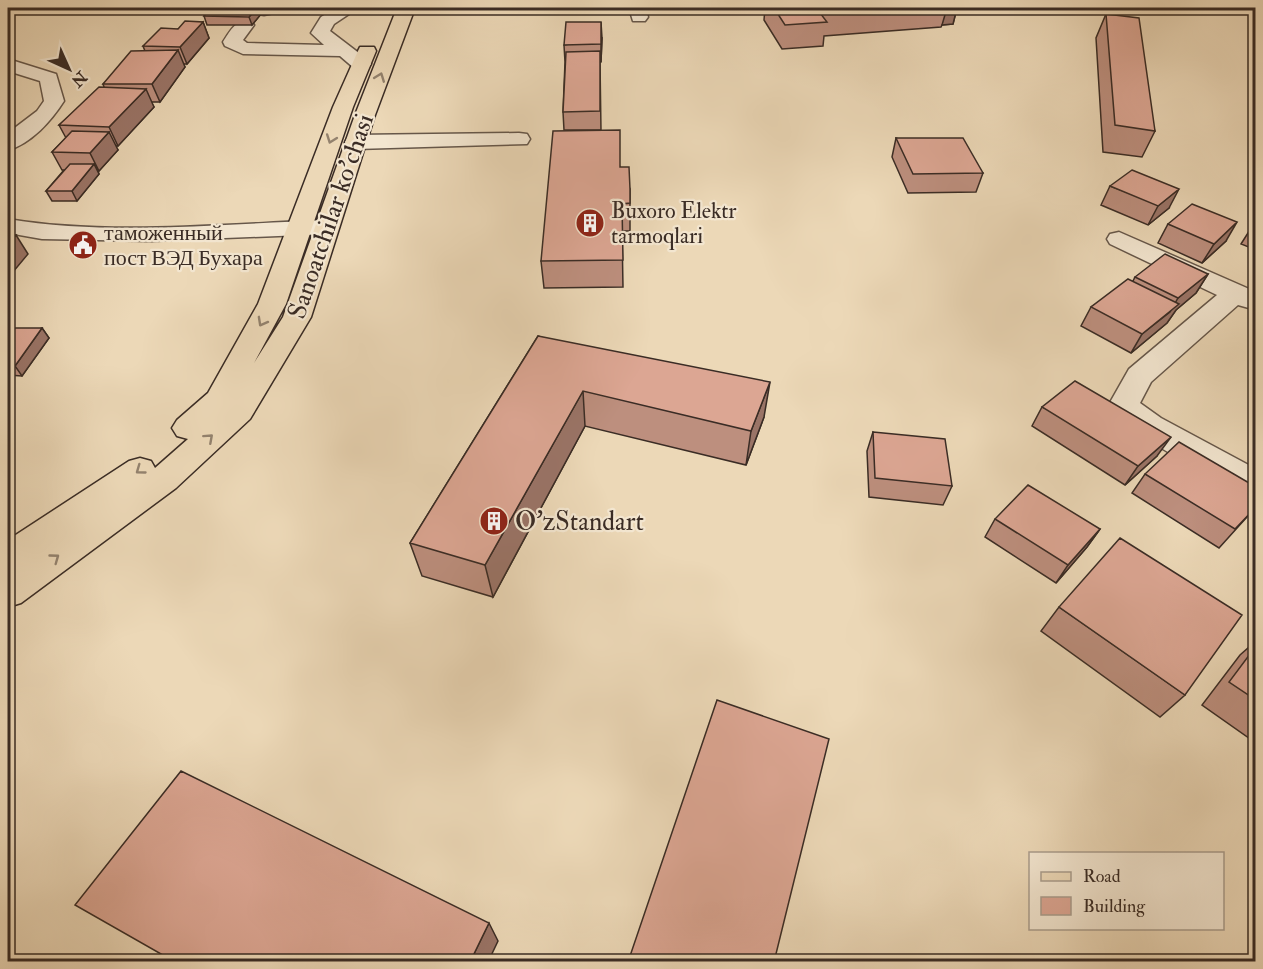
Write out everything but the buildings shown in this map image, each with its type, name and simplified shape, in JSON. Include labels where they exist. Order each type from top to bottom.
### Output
[{"type":"main road","name":"Sanoatchilar ko'chasi","points":[[8,558],[144,467],[219,400],[272,304],[343,107],[353,57],[385,8]]},
{"type":"main road","name":"Sanoatchilar ko'chasi","points":[[8,592],[164,479],[239,411],[297,317],[356,142],[406,8]]},
{"type":"lane","points":[[349,8],[330,18],[321,27],[320,33],[353,57]]},
{"type":"lane","points":[[244,25],[232,42],[243,48],[353,57]]},
{"type":"lane","points":[[8,65],[49,78],[54,101],[45,115],[8,143]]},
{"type":"lane","points":[[356,142],[519,139]]},
{"type":"lane","points":[[8,226],[42,232],[150,234],[327,227]]},
{"type":"lane","points":[[1119,239],[1246,298],[1139,376],[1123,406],[1150,426],[1256,484]]},
{"type":"place","name":"Buxoro Elektr tarmoqlari","points":[[590,223]]},
{"type":"place","name":"таможенный пост ВЭД Бухара","points":[[83,245]]},
{"type":"place","name":"O'zStandart","points":[[494,521]]}]
